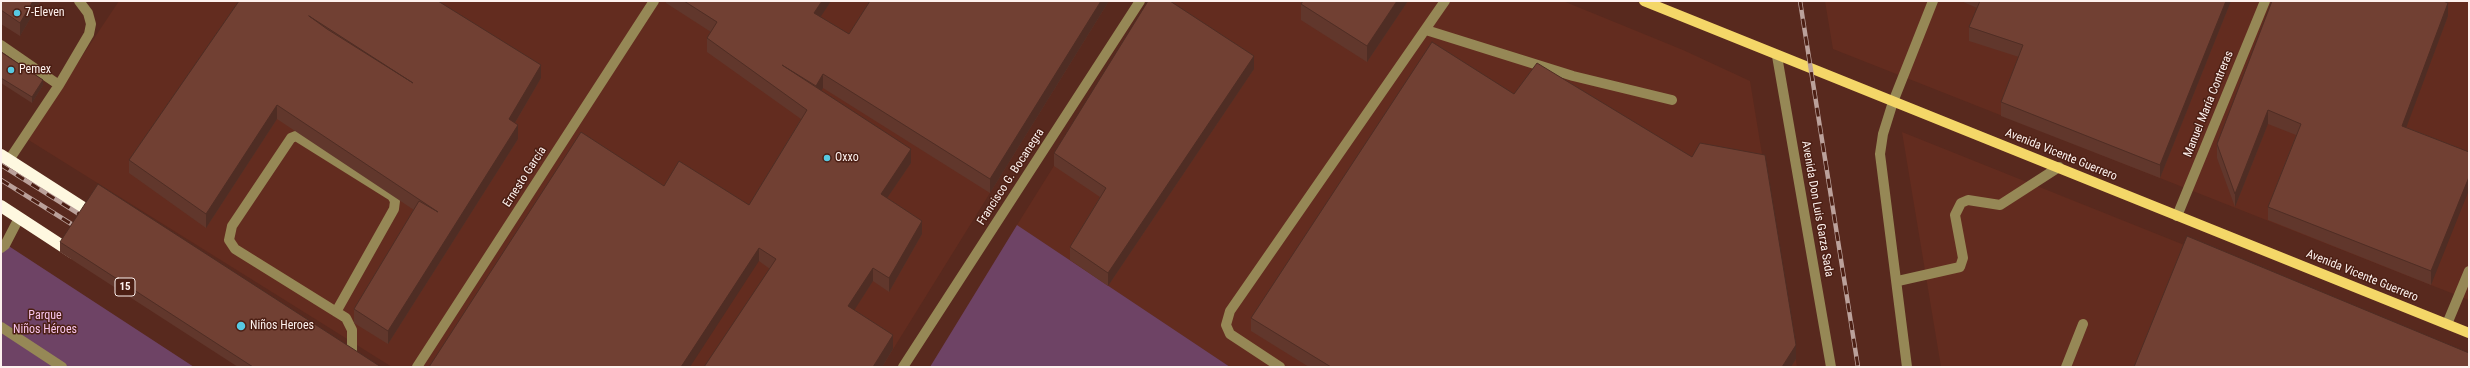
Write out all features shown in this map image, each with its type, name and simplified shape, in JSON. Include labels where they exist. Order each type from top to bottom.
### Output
[{"type":"highway","points":[[5,157],[106,223]]},
{"type":"highway","points":[[1,206],[85,261]]},
{"type":"main road","name":"Avenida Vicente Guerrero","points":[[1644,1],[2469,333]]},
{"type":"street","points":[[5,157],[59,85],[89,34],[91,24],[88,13],[80,1]]},
{"type":"street","name":"Ernesto García","points":[[417,367],[654,1]]},
{"type":"street","name":"Francisco G. Bocanegra","points":[[903,367],[1140,1]]},
{"type":"street","points":[[1280,367],[1230,334],[1226,325],[1230,311],[1445,1]]},
{"type":"street","points":[[1907,367],[1898,281],[1880,154],[1883,134],[1893,102],[1933,1]]},
{"type":"street","name":"Manuel María Contreras","points":[[2177,216],[2266,1]]},
{"type":"street","points":[[1426,30],[1573,76],[1672,100]]},
{"type":"street","points":[[1,45],[59,85]]},
{"type":"street","name":"Avenida Don Luis Garza Sada","points":[[1778,56],[1831,367]]},
{"type":"street","points":[[336,312],[394,209],[395,201],[392,196],[296,136],[291,138],[232,226],[229,240],[235,249],[336,312],[346,318],[352,330],[352,367]]},
{"type":"street","points":[[1898,281],[1960,267],[1963,258],[1955,215],[1961,203],[1968,200],[2000,206],[2058,167]]},
{"type":"street","points":[[1,248],[5,245],[19,218]]},
{"type":"street","points":[[2447,324],[2469,271]]},
{"type":"street","points":[[2066,367],[2083,324]]},
{"type":"street","points":[[1,327],[62,367]]},
{"type":"shaded area","points":[[119,1],[1109,1],[882,367],[392,367],[27,139]]},
{"type":"shaded area","points":[[1157,1],[1563,1],[1683,50],[1750,81],[1797,367],[1230,367],[1017,225]]},
{"type":"shaded area","points":[[1825,1],[2469,1],[2469,300],[1833,49]]},
{"type":"shaded area","points":[[1902,132],[2469,359],[2469,367],[1941,367]]},
{"type":"green space","points":[[1017,225],[1230,367],[930,367]]},
{"type":"green space","name":"Parque Niños Héroes","points":[[1,241],[194,367],[1,367]]},
{"type":"building","points":[[1,1],[33,1],[20,23],[1,10]]},
{"type":"building","points":[[239,1],[438,1],[541,65],[509,119],[518,125],[388,331],[354,309],[419,201],[438,212],[277,105],[206,214],[129,160]],"holes":[[[309,16],[413,83],[327,29]]]},
{"type":"building","points":[[684,1],[822,1],[814,13],[849,34],[870,1],[1101,1],[990,179],[823,74],[816,86],[782,65],[911,149],[881,194],[922,221],[889,278],[873,268],[848,306],[893,335],[873,367],[704,367],[776,259],[759,248],[681,367],[429,367],[581,132],[664,186],[679,161],[749,205],[807,110],[707,38],[717,22]]},
{"type":"building","points":[[1148,1],[1170,1],[1254,56],[1108,273],[1070,247],[1106,188],[1054,153]]},
{"type":"building","points":[[1303,1],[1397,1],[1367,46],[1301,4]]},
{"type":"building","points":[[1980,1],[2226,1],[2160,165],[2001,102],[2023,45],[1969,27]]},
{"type":"building","points":[[2272,1],[2443,1],[2448,3],[2402,126],[2469,152],[2469,177],[2431,271],[2268,207],[2301,124],[2268,110],[2235,194],[2217,144]]},
{"type":"building","points":[[1432,42],[1514,94],[1537,63],[1692,157],[1700,143],[1765,155],[1796,345],[1782,367],[1331,367],[1251,318]]},
{"type":"building","name":"Pemex","points":[[1,52],[43,80],[32,97],[1,78]]},
{"type":"building","points":[[98,184],[381,367],[253,367],[60,242]]},
{"type":"building","points":[[2187,236],[2469,353],[2469,367],[2134,367]]},
{"type":"railway","points":[[1800,1],[1858,367]]},
{"type":"railway","points":[[1,165],[87,219]]},
{"type":"railway","points":[[1,180],[81,230]]},
{"type":"place","name":"7-Eleven","points":[[17,13]]},
{"type":"place","name":"Pemex","points":[[11,70]]},
{"type":"place","name":"Oxxo","points":[[827,158]]},
{"type":"place","name":"Niños Heroes","points":[[241,326]]}]
